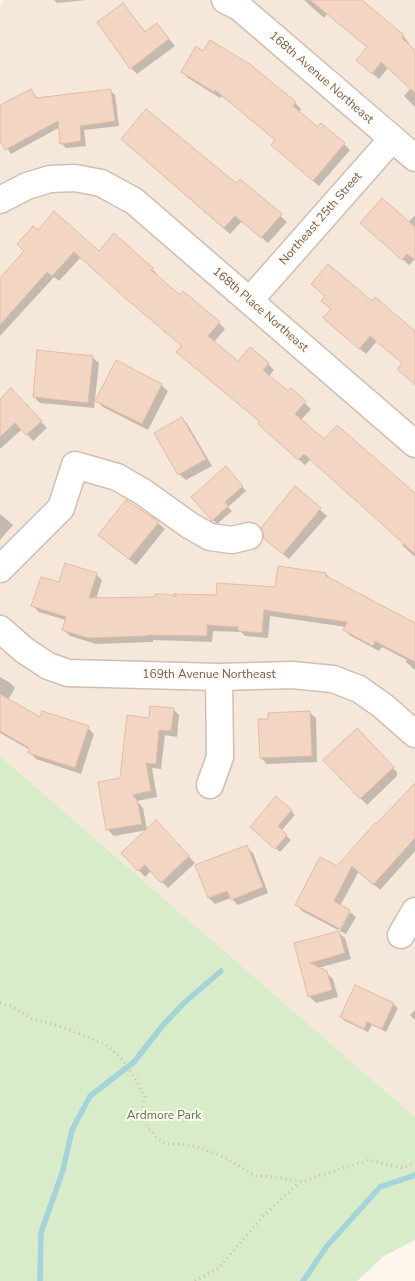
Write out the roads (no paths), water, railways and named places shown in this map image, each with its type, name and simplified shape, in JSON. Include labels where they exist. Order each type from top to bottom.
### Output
[{"type":"street","name":"168th Avenue Northeast","points":[[225,0],[240,7],[415,158]]},
{"type":"street","name":"Northeast 25th Street","points":[[250,300],[392,139]]},
{"type":"street","name":"168th Place Northeast","points":[[0,200],[27,186],[50,179],[75,178],[101,183],[134,201],[415,444]]},
{"type":"street","points":[[0,569],[61,508],[75,465],[116,477],[143,492],[188,525],[210,536],[232,540],[249,536]]},
{"type":"street","name":"169th Avenue Northeast","points":[[0,629],[24,650],[48,666],[68,673],[219,677],[292,675],[333,679],[358,689],[383,706],[415,734]]},
{"type":"street","points":[[210,785],[220,757],[219,677]]},
{"type":"street","points":[[400,935],[415,911]]},
{"type":"waterway","points":[[40,1281],[41,1233],[63,1170],[72,1130],[90,1096],[134,1062],[163,1025],[185,1002],[221,971]]},
{"type":"waterway","points":[[303,1281],[327,1246],[380,1187],[415,1175]]},
{"type":"park label","name":"Ardmore Park","points":[[164,1116]]}]
